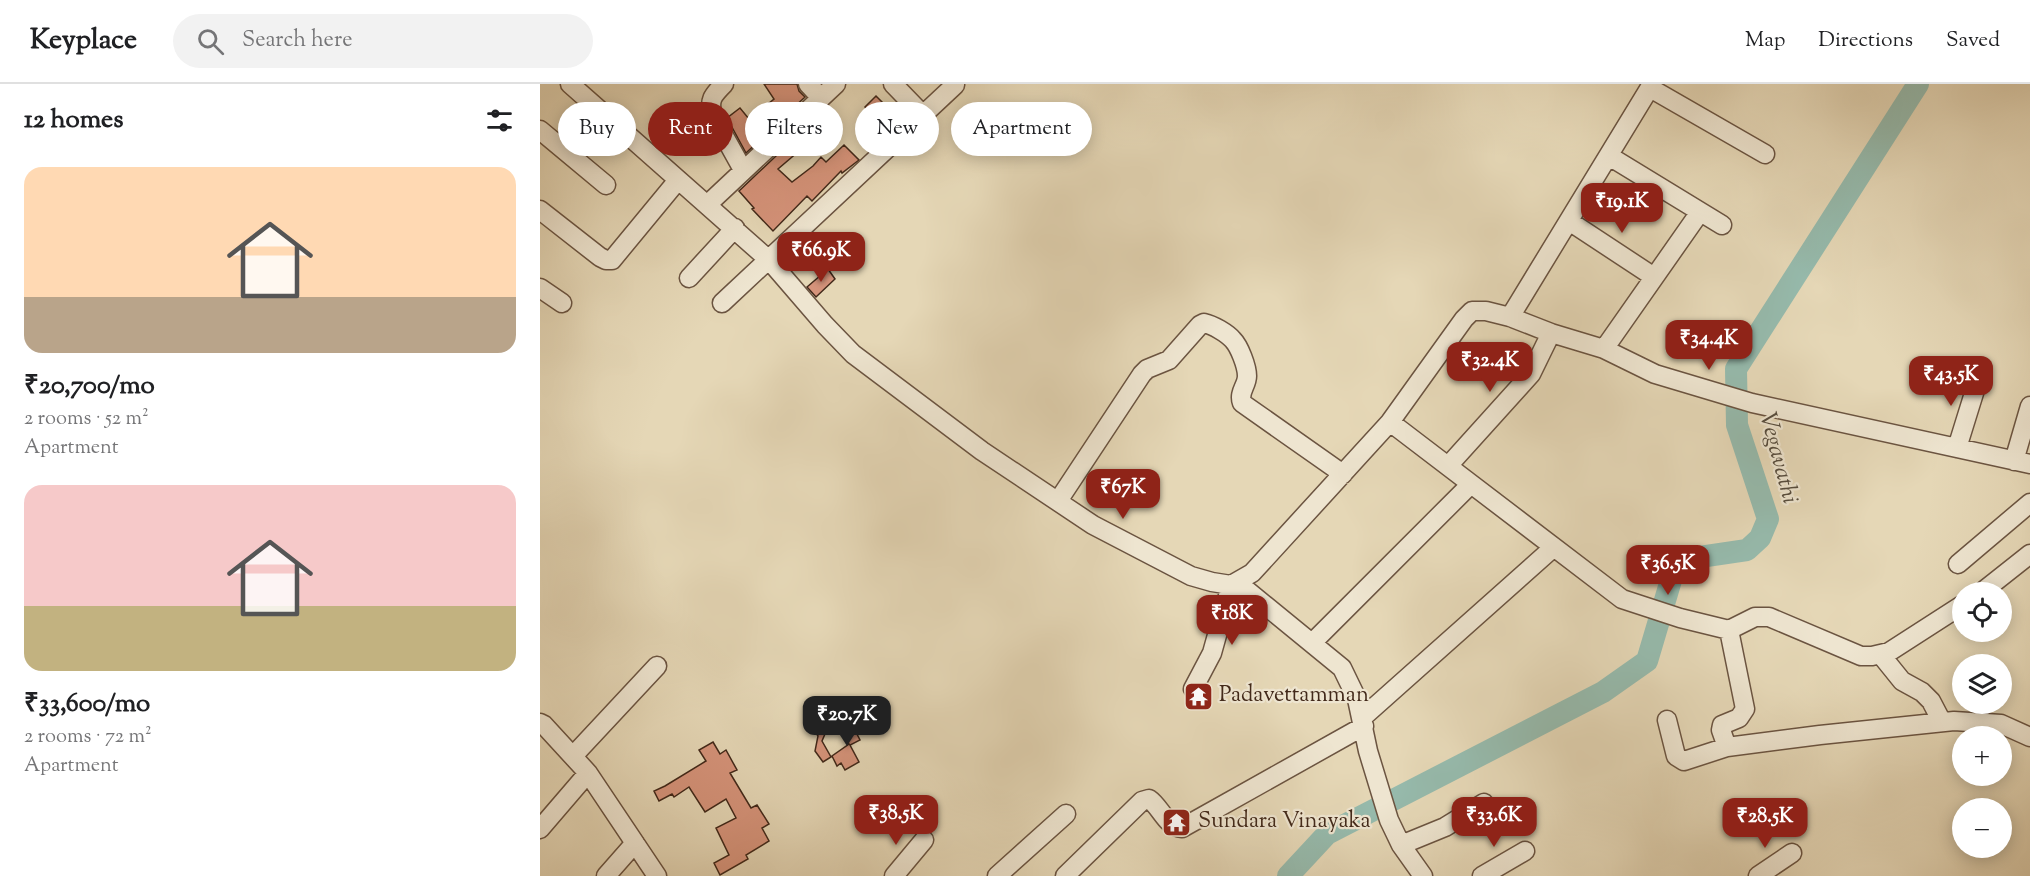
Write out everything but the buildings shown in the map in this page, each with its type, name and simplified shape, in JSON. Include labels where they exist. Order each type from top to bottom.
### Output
[{"type":"street","points":[[570,84],[769,260],[825,325],[854,354],[982,451],[1093,525],[1191,576],[1212,582],[1234,584],[1342,668],[1357,699],[1368,751],[1389,820],[1401,845],[1423,876]]},
{"type":"street","points":[[808,84],[821,98]]},
{"type":"street","points":[[708,204],[836,84]]},
{"type":"street","points":[[893,84],[910,102]]},
{"type":"street","points":[[936,102],[954,85]]},
{"type":"street","points":[[1510,317],[1651,86],[1765,154]]},
{"type":"street","points":[[713,88],[710,108],[743,170]]},
{"type":"street","points":[[540,130],[606,185]]},
{"type":"street","points":[[722,303],[879,156]]},
{"type":"street","points":[[1609,156],[1722,225]]},
{"type":"street","points":[[540,210],[600,257],[612,260],[678,180]]},
{"type":"street","points":[[1604,349],[1700,212]]},
{"type":"street","points":[[1569,221],[1654,277]]},
{"type":"street","points":[[689,278],[735,228]]},
{"type":"street","points":[[540,288],[562,303]]},
{"type":"street","points":[[1192,689],[1212,653],[1234,584],[1251,573],[1390,422],[1472,311],[1486,311],[1510,317],[1551,333],[1604,349],[1655,374],[1752,403],[2022,462],[2030,406]]},
{"type":"street","points":[[1058,501],[1142,374],[1147,369],[1169,360],[1204,323],[1229,336],[1236,343],[1247,373],[1240,393],[1242,403],[1343,474]]},
{"type":"street","points":[[1448,466],[1531,374],[1551,333]]},
{"type":"street","points":[[1957,448],[1979,377]]},
{"type":"street","points":[[1390,422],[1612,592],[1622,599],[1645,608],[1730,630],[1755,617],[1769,617],[1861,656],[1881,655],[1889,652],[1952,611]]},
{"type":"street","points":[[1312,643],[1471,484]]},
{"type":"street","points":[[1958,564],[2030,503]]},
{"type":"street","points":[[1065,876],[1142,801],[1149,799],[1155,803],[1171,824],[1176,828],[1182,828],[1363,722],[1554,547]]},
{"type":"street","points":[[1995,582],[2030,554]]},
{"type":"street","points":[[1727,747],[1721,730],[1722,725],[1739,718],[1745,709],[1730,630]]},
{"type":"street","points":[[1881,655],[1902,681],[1922,692],[1931,701],[1942,722]]},
{"type":"street","points":[[573,756],[657,666]]},
{"type":"street","points":[[1666,720],[1676,756],[1684,760],[1727,747],[1942,722],[2001,724],[2030,737]]},
{"type":"street","points":[[540,723],[588,773],[657,876]]},
{"type":"street","points":[[543,818],[588,773]]},
{"type":"street","points":[[1401,845],[1445,827],[1484,803]]},
{"type":"street","points":[[997,876],[1066,814]]},
{"type":"street","points":[[894,876],[924,840]]},
{"type":"street","points":[[606,876],[635,843]]},
{"type":"street","points":[[1482,876],[1525,850]]},
{"type":"street","points":[[1758,876],[1792,853]]},
{"type":"waterway","name":"Vegavathi","points":[[1288,876],[1327,834],[1603,692],[1647,661],[1674,570],[1686,559],[1747,550],[1760,538],[1768,519],[1737,425],[1736,369],[1918,84]]},
{"type":"place","name":"Padavettamman","points":[[1198,696]]},
{"type":"place","name":"Sundara Vinayaka","points":[[1177,822]]}]
